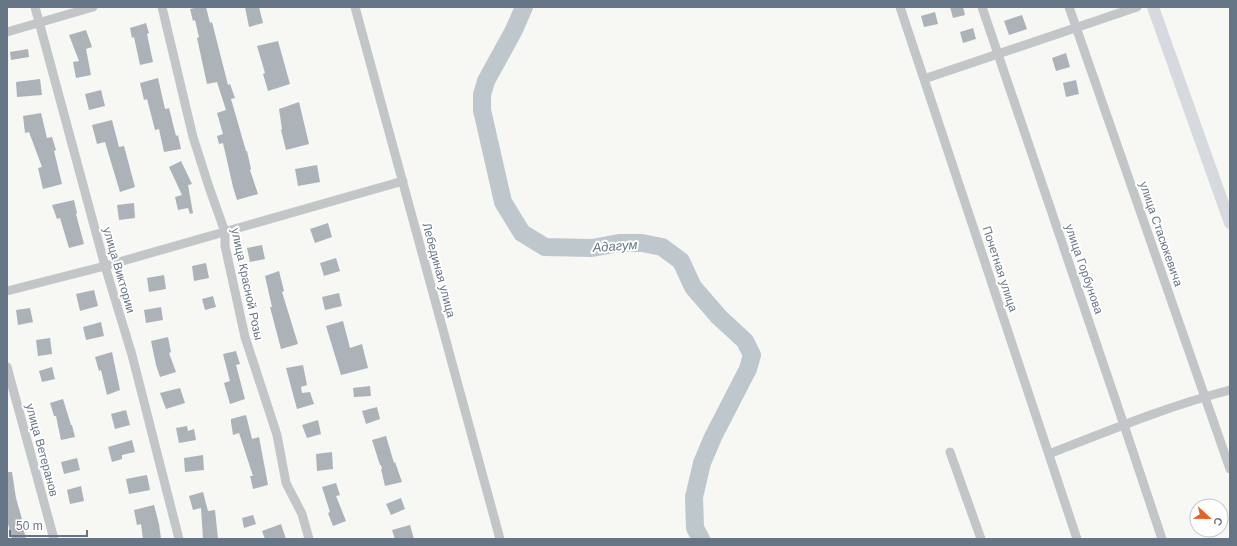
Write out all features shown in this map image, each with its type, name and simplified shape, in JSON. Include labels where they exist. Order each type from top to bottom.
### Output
[{"type":"main road","points":[[1153,7],[1230,223]]},
{"type":"street","name":"улица Виктории","points":[[36,7],[105,266],[132,355],[179,539]]},
{"type":"street","points":[[7,32],[93,7]]},
{"type":"street","name":"улица Красной Розы","points":[[162,7],[194,137],[209,187],[225,232],[225,246],[245,337],[277,435],[286,483],[302,514],[309,539]]},
{"type":"street","name":"Лебединая улица","points":[[355,7],[500,539]]},
{"type":"street","name":"Почетная улица","points":[[900,7],[1077,539]]},
{"type":"street","name":"улица Горбунова","points":[[982,7],[1162,539]]},
{"type":"street","name":"улица Стасюкевича","points":[[1069,7],[1230,469]]},
{"type":"street","points":[[924,79],[1137,7]]},
{"type":"street","points":[[7,291],[105,266],[403,180]]},
{"type":"street","name":"улица Ветеранов","points":[[7,367],[54,539]]},
{"type":"street","points":[[1049,454],[1124,425],[1230,390]]},
{"type":"street","points":[[950,452],[981,539]]},
{"type":"building","points":[[206,7],[210,23],[212,22],[228,85],[230,84],[235,98],[231,99],[258,194],[237,200],[223,143],[219,144],[217,136],[223,134],[217,113],[226,110],[217,82],[207,84],[197,38],[199,37],[195,20],[193,21],[190,9]]},
{"type":"building","points":[[245,7],[259,7],[263,23],[249,27]]},
{"type":"building","points":[[950,7],[963,7],[965,15],[953,18]]},
{"type":"building","points":[[935,12],[938,24],[924,27],[921,16]]},
{"type":"building","points":[[1022,15],[1027,29],[1009,35],[1004,21]]},
{"type":"building","points":[[146,23],[153,62],[140,65],[134,37],[132,38],[130,28]]},
{"type":"building","points":[[973,28],[976,39],[963,43],[960,32]]},
{"type":"building","points":[[86,30],[92,47],[86,49],[91,75],[76,78],[73,62],[79,61],[69,35]]},
{"type":"building","points":[[278,41],[290,84],[268,91],[263,74],[265,73],[257,46]]},
{"type":"building","points":[[28,49],[29,57],[11,60],[10,52]]},
{"type":"building","points":[[1066,53],[1070,67],[1056,71],[1052,58]]},
{"type":"building","points":[[158,78],[165,109],[169,108],[181,149],[164,152],[159,129],[155,130],[147,99],[144,100],[140,83]]},
{"type":"building","points":[[40,79],[42,95],[17,97],[16,82]]},
{"type":"building","points":[[1076,80],[1079,94],[1066,97],[1063,83]]},
{"type":"building","points":[[101,90],[105,106],[89,110],[85,94]]},
{"type":"building","points":[[299,102],[309,144],[286,150],[281,130],[279,109]]},
{"type":"building","points":[[41,113],[47,138],[52,137],[56,150],[54,151],[62,184],[43,189],[38,168],[42,167],[29,132],[25,133],[23,116]]},
{"type":"building","points":[[112,120],[119,147],[124,146],[135,187],[120,192],[105,142],[97,144],[92,125]]},
{"type":"building","points":[[181,161],[192,184],[188,185],[193,213],[190,214],[188,208],[178,210],[175,197],[182,195],[169,167]]},
{"type":"building","points":[[317,165],[320,182],[298,186],[295,169]]},
{"type":"building","points":[[74,200],[84,244],[69,248],[60,218],[57,219],[52,205]]},
{"type":"building","points":[[134,203],[135,218],[119,220],[117,205]]},
{"type":"building","points":[[328,223],[332,237],[315,243],[310,229]]},
{"type":"building","points":[[262,245],[265,259],[250,262],[247,248]]},
{"type":"building","points":[[336,258],[340,271],[324,276],[320,263]]},
{"type":"building","points":[[206,263],[209,278],[194,281],[192,266]]},
{"type":"building","points":[[279,271],[284,291],[282,292],[298,344],[281,349],[270,307],[272,307],[265,276]]},
{"type":"building","points":[[164,275],[166,289],[149,292],[147,278]]},
{"type":"building","points":[[94,290],[98,306],[80,311],[76,294]]},
{"type":"building","points":[[339,293],[342,306],[325,310],[322,297]]},
{"type":"building","points":[[213,296],[216,307],[205,310],[202,299]]},
{"type":"building","points":[[161,307],[163,320],[146,323],[144,310]]},
{"type":"building","points":[[30,308],[33,322],[18,325],[16,310]]},
{"type":"building","points":[[343,321],[350,348],[362,344],[368,368],[341,375],[326,326]]},
{"type":"building","points":[[101,322],[104,336],[86,340],[83,327]]},
{"type":"building","points":[[168,337],[171,352],[169,353],[176,372],[160,377],[151,341]]},
{"type":"building","points":[[50,338],[52,354],[38,356],[36,340]]},
{"type":"building","points":[[236,351],[240,364],[236,365],[245,399],[230,404],[224,383],[230,381],[223,354]]},
{"type":"building","points":[[112,352],[120,390],[107,395],[101,370],[99,371],[95,357]]},
{"type":"building","points":[[303,365],[307,385],[301,387],[302,393],[310,392],[314,404],[297,409],[286,368]]},
{"type":"building","points":[[52,367],[55,379],[42,382],[39,371]]},
{"type":"building","points":[[370,386],[371,396],[354,397],[353,388]]},
{"type":"building","points":[[180,388],[185,403],[166,409],[160,393]]},
{"type":"building","points":[[63,399],[75,437],[61,440],[56,416],[54,416],[50,403]]},
{"type":"building","points":[[377,407],[380,419],[366,424],[362,411]]},
{"type":"building","points":[[126,410],[130,425],[115,429],[111,414]]},
{"type":"building","points":[[246,415],[252,439],[259,437],[268,485],[253,489],[250,476],[253,476],[239,433],[233,435],[231,422],[231,419]]},
{"type":"building","points":[[318,420],[321,434],[307,438],[302,425]]},
{"type":"building","points":[[187,426],[188,431],[194,429],[196,440],[179,443],[176,428]]},
{"type":"building","points":[[386,436],[394,463],[395,462],[402,482],[385,486],[381,465],[372,440]]},
{"type":"building","points":[[132,440],[135,452],[122,455],[122,459],[112,462],[108,447]]},
{"type":"building","points":[[332,452],[333,469],[317,471],[316,454]]},
{"type":"building","points":[[203,455],[204,470],[185,472],[184,458]]},
{"type":"building","points":[[77,458],[80,470],[64,474],[61,462]]},
{"type":"building","points":[[7,472],[12,472],[16,498],[26,539],[12,539],[7,520]]},
{"type":"building","points":[[147,475],[150,490],[129,494],[126,479]]},
{"type":"building","points":[[336,483],[340,495],[336,496],[346,521],[333,526],[328,513],[330,512],[322,487]]},
{"type":"building","points":[[81,486],[84,501],[70,504],[67,490]]},
{"type":"building","points":[[203,492],[208,511],[215,510],[218,539],[203,539],[201,508],[193,510],[189,496]]},
{"type":"building","points":[[401,498],[405,509],[391,515],[386,504]]},
{"type":"building","points":[[154,505],[161,539],[143,539],[141,524],[137,525],[134,510]]},
{"type":"building","points":[[253,515],[256,524],[244,528],[242,518]]},
{"type":"building","points":[[281,524],[286,539],[265,539],[262,531]]},
{"type":"building","points":[[410,525],[414,539],[395,539],[392,530]]},
{"type":"waterway","name":"Адагум","points":[[524,7],[514,30],[486,81],[482,95],[482,110],[503,202],[522,233],[545,247],[592,248],[619,243],[642,243],[662,247],[681,261],[693,287],[719,317],[745,341],[752,355],[748,369],[713,437],[702,463],[694,497],[695,528],[701,539]]}]
